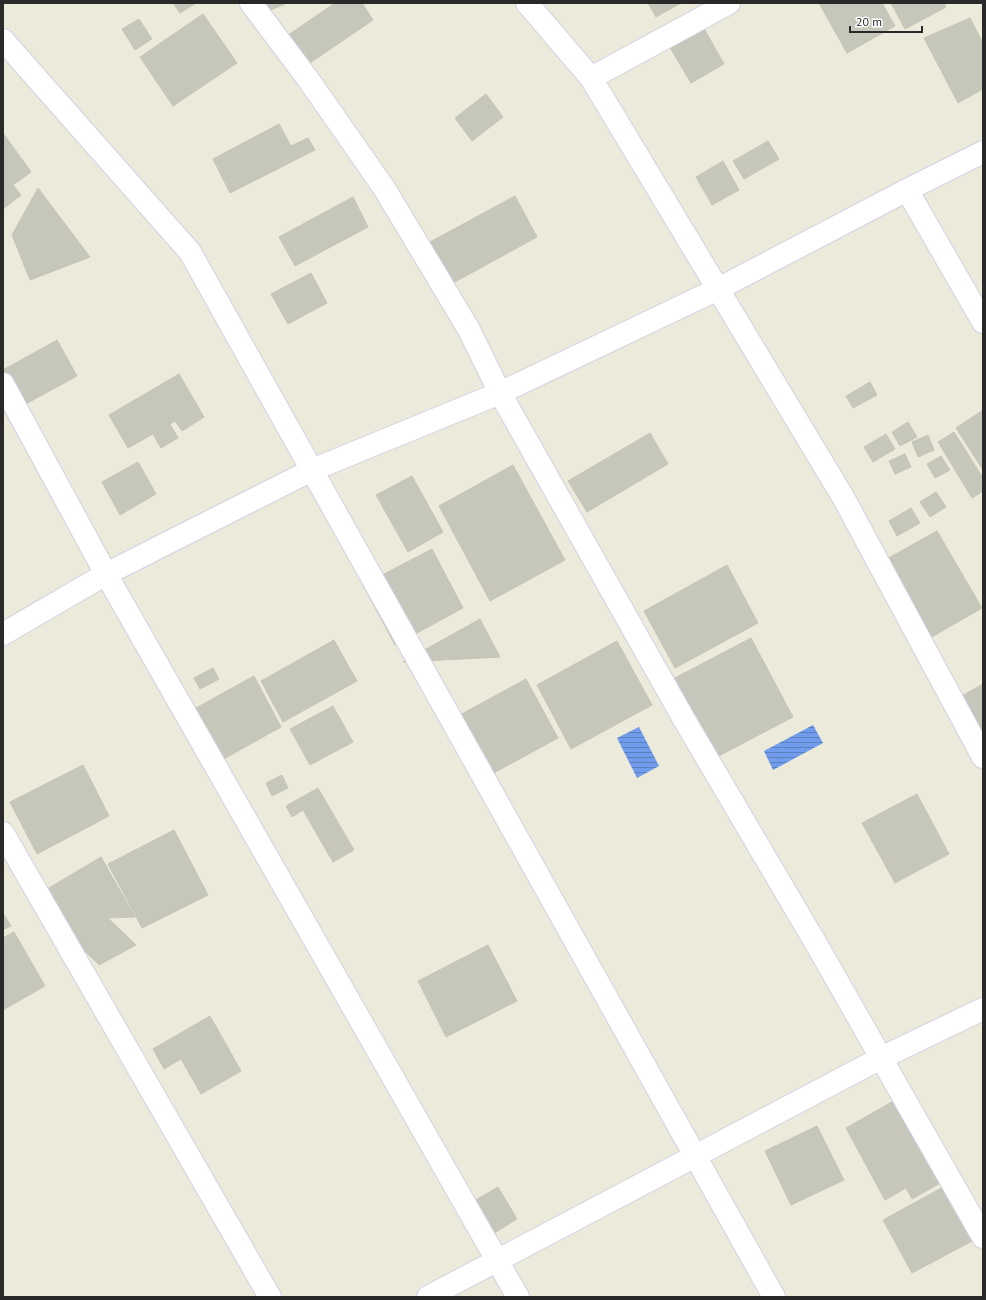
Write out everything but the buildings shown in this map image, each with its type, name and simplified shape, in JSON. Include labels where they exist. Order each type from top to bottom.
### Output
[{"type":"street","points":[[251,3],[308,79],[384,188],[468,328],[500,393],[685,721],[818,947],[983,1237]]},
{"type":"street","points":[[527,3],[591,78],[843,497],[983,757]]},
{"type":"street","points":[[591,78],[729,3]]},
{"type":"street","points":[[3,40],[190,252],[774,1297]]},
{"type":"street","points":[[3,634],[106,574],[312,470],[500,393],[718,289],[906,190],[983,152]]},
{"type":"street","points":[[906,190],[983,322]]},
{"type":"street","points":[[3,384],[106,574],[518,1297]]},
{"type":"street","points":[[3,833],[270,1297]]},
{"type":"street","points":[[428,1297],[881,1058],[983,1009]]},
{"type":"water","points":[[813,725],[823,743],[773,770],[764,751]]},
{"type":"water","points":[[639,727],[659,766],[637,778],[617,738]]}]
